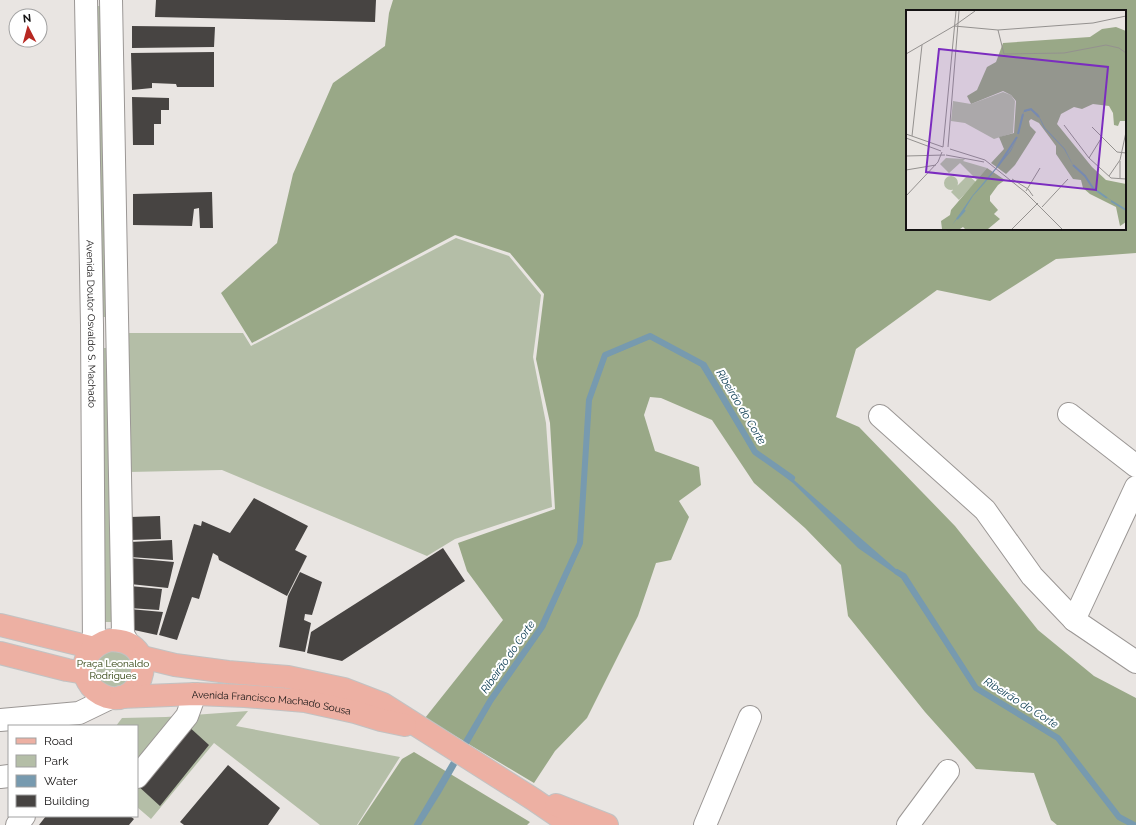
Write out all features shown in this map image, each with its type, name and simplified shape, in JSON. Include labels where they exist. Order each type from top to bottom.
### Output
[{"type":"main road","points":[[0,625],[94,648]]},
{"type":"main road","points":[[110,640],[119,640],[135,650],[143,667],[142,677],[137,686],[131,692],[116,697],[101,695],[93,689],[86,677],[85,664],[88,655],[94,648],[100,643],[110,640]]},
{"type":"main road","name":"Avenida Francisco Machado Sousa","points":[[135,650],[175,665],[288,677],[344,689],[382,704],[533,799],[571,825]]},
{"type":"main road","points":[[0,653],[67,670],[86,677]]},
{"type":"main road","name":"Avenida Francisco Machado Sousa","points":[[116,697],[195,694],[305,701],[420,728]]},
{"type":"main road","name":"Avenida Francisco Machado Sousa","points":[[533,799],[565,808],[607,825]]},
{"type":"street","name":"Avenida Doutor Osvaldo S. Machado","points":[[86,0],[92,325],[94,648]]},
{"type":"street","points":[[111,0],[123,634],[135,650]]},
{"type":"street","points":[[92,325],[116,327]]},
{"type":"street","points":[[1069,414],[1136,466]]},
{"type":"street","points":[[880,416],[985,510],[1032,576],[1074,620],[1136,662]]},
{"type":"street","points":[[1074,620],[1136,487]]},
{"type":"street","points":[[78,720],[86,677]]},
{"type":"street","points":[[138,776],[187,716],[195,694]]},
{"type":"street","points":[[0,720],[78,720],[116,697]]},
{"type":"street","points":[[705,825],[750,717]]},
{"type":"street","points":[[908,825],[948,771]]},
{"type":"street","points":[[17,825],[23,817]]},
{"type":"green space","points":[[393,0],[1136,0],[1136,253],[1056,259],[990,301],[937,290],[856,349],[836,417],[859,427],[955,526],[1038,630],[1094,676],[1136,698],[1136,825],[1057,825],[1051,820],[1034,773],[976,769],[925,712],[848,616],[841,565],[805,528],[754,483],[712,420],[661,398],[650,397],[644,415],[655,451],[699,467],[701,485],[679,501],[689,517],[671,560],[656,563],[638,616],[587,718],[555,751],[534,783],[425,718],[503,620],[467,571],[458,543],[555,509],[550,423],[536,359],[544,294],[510,253],[455,235],[252,343],[221,293],[277,243],[293,174],[333,83],[385,46],[389,13]]},
{"type":"green space","points":[[94,6],[101,6],[107,317],[100,317]]},
{"type":"green space","points":[[456,238],[509,256],[541,295],[533,357],[546,423],[552,507],[455,539],[427,556],[222,470],[129,472],[127,333],[243,333],[251,346]]},
{"type":"green space","points":[[100,348],[108,348],[112,622],[104,622]]},
{"type":"green space","name":"Praça Leonaldo Rodrigues","points":[[115,648],[132,659],[132,679],[115,690],[97,683],[94,663],[97,657],[101,654]]},
{"type":"green space","points":[[248,711],[236,726],[400,757],[357,825],[320,825],[214,743],[151,819],[138,808],[138,725],[117,725],[122,718],[166,717]]},
{"type":"green space","points":[[414,752],[530,822],[527,825],[358,825],[402,759]]},
{"type":"water","points":[[650,336],[704,365],[755,452],[794,480],[904,576],[976,688],[1058,738],[1119,817],[1134,825],[1128,825],[1117,819],[1056,740],[974,690],[901,578],[858,548],[793,483],[752,452],[700,366],[650,339],[607,357],[591,401],[582,545],[545,628],[493,702],[421,825],[417,825],[490,701],[541,628],[580,543],[589,400],[605,355]]},
{"type":"building","points":[[156,0],[376,0],[375,22],[155,17]]},
{"type":"building","points":[[132,26],[215,27],[214,47],[132,48]]},
{"type":"building","points":[[214,52],[214,87],[177,87],[176,84],[152,83],[152,88],[132,90],[131,53]]},
{"type":"building","points":[[132,97],[169,98],[169,110],[161,110],[161,124],[154,124],[154,145],[133,145]]},
{"type":"building","points":[[212,192],[213,228],[200,228],[199,208],[194,209],[192,226],[133,225],[133,194]]},
{"type":"building","points":[[254,498],[308,526],[295,550],[307,556],[287,596],[219,560],[218,556],[213,553],[199,599],[192,597],[177,640],[159,635],[194,524],[201,526],[202,521],[230,533]]},
{"type":"building","points":[[160,516],[161,539],[131,540],[130,517]]},
{"type":"building","points":[[172,540],[173,560],[130,557],[130,542]]},
{"type":"building","points":[[443,548],[465,581],[342,661],[307,653],[311,632]]},
{"type":"building","points":[[130,558],[174,562],[168,588],[130,584]]},
{"type":"building","points":[[300,572],[322,582],[312,615],[305,614],[304,620],[311,623],[305,652],[279,647],[288,596]]},
{"type":"building","points":[[130,586],[162,589],[159,610],[129,608]]},
{"type":"building","points":[[129,609],[163,612],[157,635],[134,630]]},
{"type":"building","points":[[187,725],[209,745],[160,806],[138,786],[138,784]]},
{"type":"building","points":[[228,765],[280,808],[268,825],[184,825],[180,822]]},
{"type":"building","points":[[45,817],[131,817],[134,819],[129,825],[39,825]]},
{"type":"waterway","name":"Ribeirão do Corte","points":[[417,825],[490,701],[541,628],[580,543],[589,400],[605,355],[650,336],[704,365],[755,452],[792,478]]},
{"type":"waterway","name":"Ribeirão do Corte","points":[[897,572],[904,576],[976,688],[1058,738],[1119,817],[1134,825]]}]
